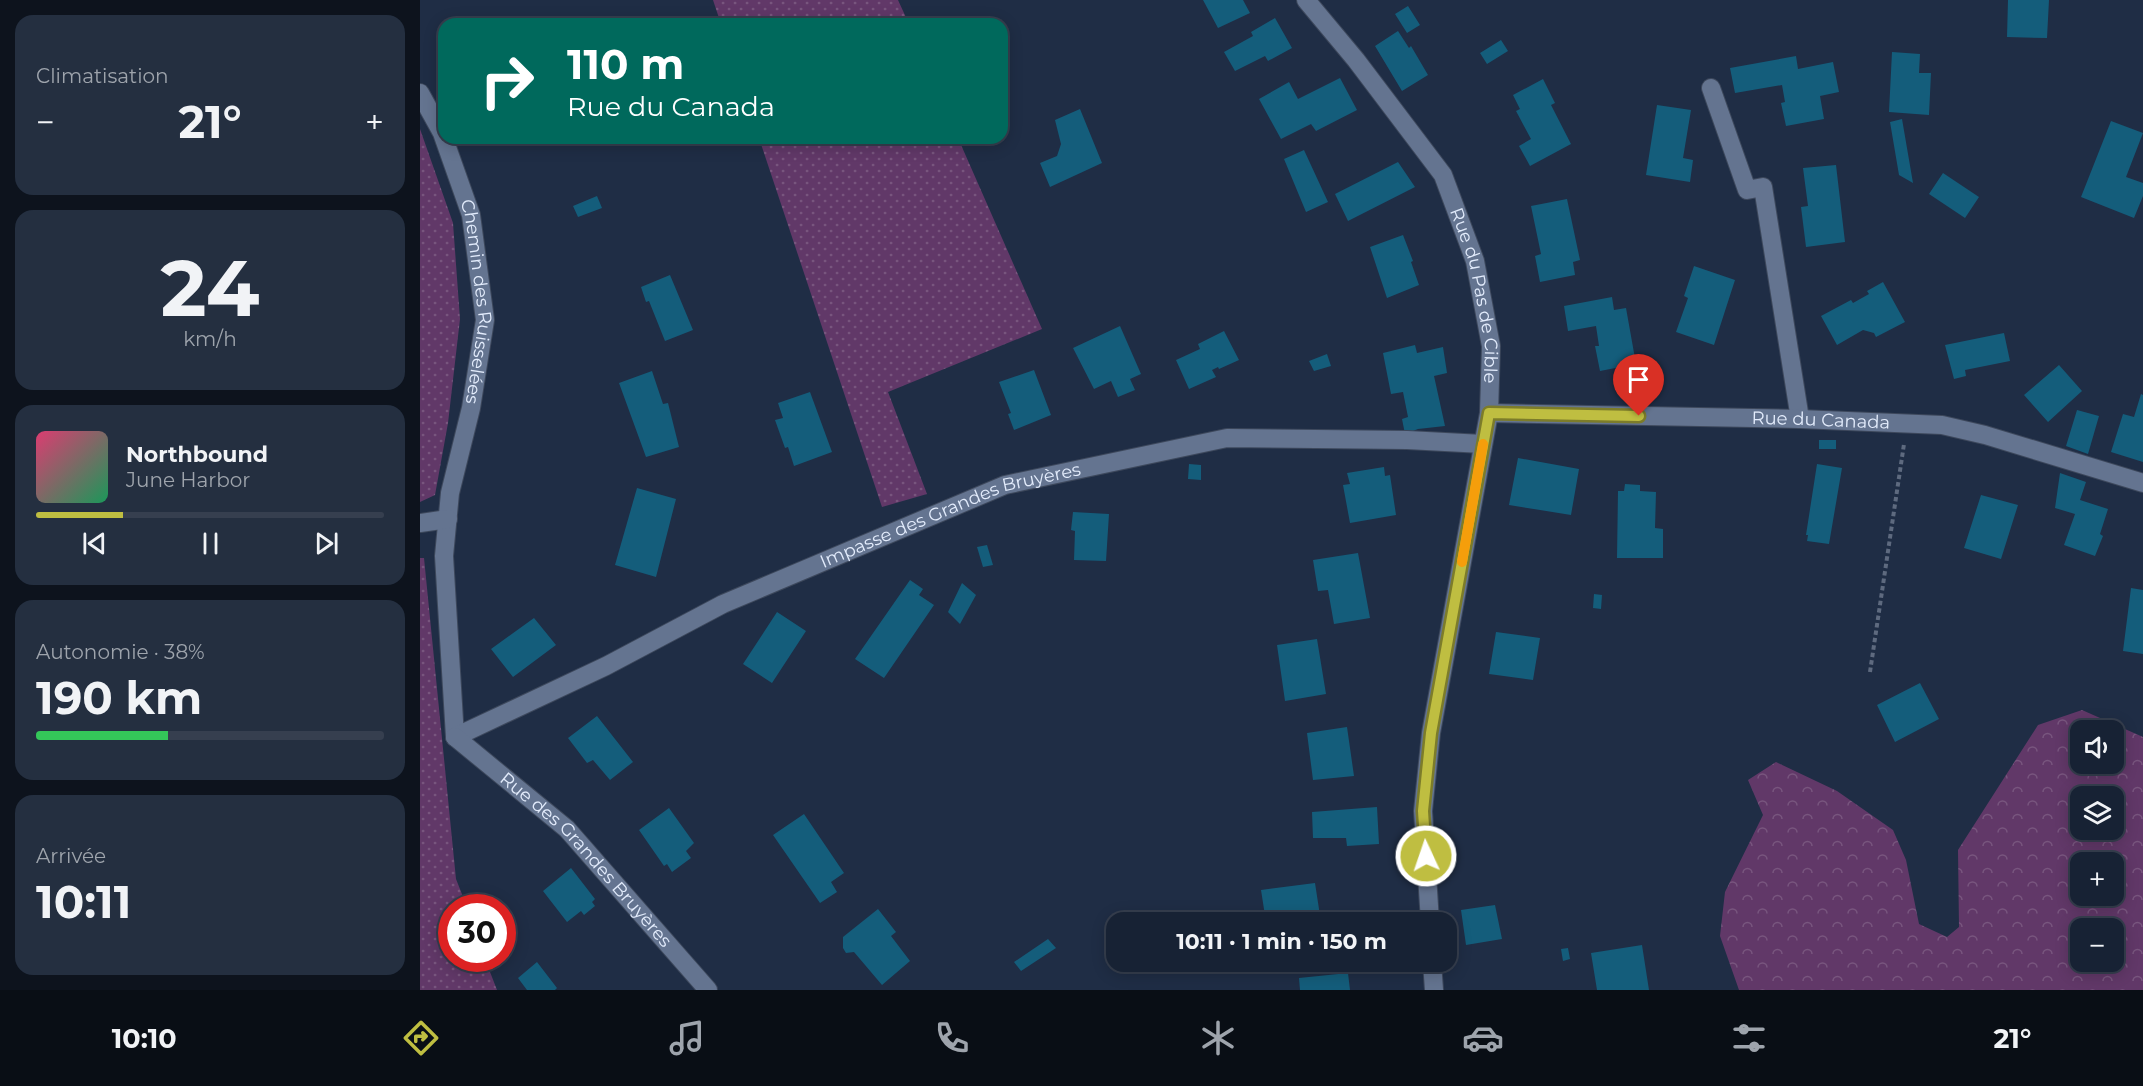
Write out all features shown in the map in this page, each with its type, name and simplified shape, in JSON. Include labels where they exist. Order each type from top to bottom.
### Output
[{"type":"street","name":"Rue du Pas de Cible","points":[[1306,0],[1356,60],[1443,175],[1475,261],[1491,346],[1489,413],[1431,733],[1423,811],[1429,912]]},
{"type":"street","points":[[1711,88],[1747,190],[1763,187],[1800,419]]},
{"type":"street","name":"Chemin des Ruisselées","points":[[420,93],[438,126]]},
{"type":"street","name":"Chemin des Ruisselées","points":[[446,144],[471,215],[485,320],[471,408],[450,493],[444,556],[455,737]]},
{"type":"street","name":"Rue du Canada","points":[[1489,413],[1800,419],[1942,425],[1984,435],[2143,483]]},
{"type":"street","name":"Impasse des Grandes Bruyères","points":[[455,737],[606,666],[723,604],[1005,485],[1227,438],[1407,440],[1483,444]]},
{"type":"street","points":[[420,523],[448,519]]},
{"type":"street","name":"Rue des Grandes Bruyères","points":[[455,737],[567,829],[708,990]]},
{"type":"street","points":[[1433,972],[1434,990]]},
{"type":"path","points":[[1870,672],[1907,423]]},
{"type":"green space","points":[[713,0],[898,0],[906,18],[719,18]]},
{"type":"green space","points":[[420,129],[453,223],[460,319],[448,423],[435,495],[420,502]]},
{"type":"green space","points":[[761,144],[961,144],[1042,329],[888,392],[927,494],[882,507]]},
{"type":"green space","points":[[420,558],[424,558],[456,879],[462,894],[438,894],[438,972],[490,972],[497,990],[420,990]]},
{"type":"green space","points":[[2082,710],[2105,720],[2070,720],[2070,774],[2124,774],[2124,729],[2143,737],[2143,990],[1739,990],[1720,936],[1725,892],[1763,815],[1748,780],[1776,762],[1837,791],[1893,830],[1906,860],[1919,924],[1947,937],[1959,927],[1958,850],[2038,725]]},
{"type":"building","points":[[1203,0],[1243,0],[1250,13],[1218,28]]},
{"type":"building","points":[[2008,0],[2049,0],[2047,38],[2007,37]]},
{"type":"building","points":[[1408,6],[1420,25],[1407,33],[1395,14]]},
{"type":"building","points":[[1275,18],[1292,48],[1268,61],[1265,56],[1235,71],[1224,52],[1253,36],[1251,32]]},
{"type":"building","points":[[1398,31],[1409,48],[1411,46],[1428,75],[1402,91],[1375,46]]},
{"type":"building","points":[[1501,40],[1508,51],[1487,64],[1480,53]]},
{"type":"building","points":[[1892,52],[1920,54],[1919,73],[1931,73],[1929,115],[1889,112]]},
{"type":"building","points":[[1796,56],[1798,69],[1833,62],[1839,92],[1820,96],[1824,119],[1786,126],[1781,103],[1785,102],[1782,85],[1735,93],[1730,68]]},
{"type":"building","points":[[1340,78],[1357,110],[1316,131],[1311,124],[1281,139],[1259,99],[1289,82],[1298,99]]},
{"type":"building","points":[[1543,79],[1555,103],[1551,105],[1571,144],[1530,166],[1519,146],[1531,139],[1516,111],[1520,109],[1513,95]]},
{"type":"building","points":[[1657,105],[1691,110],[1683,158],[1693,160],[1690,182],[1646,175]]},
{"type":"building","points":[[1080,109],[1102,163],[1050,187],[1040,163],[1057,156],[1061,144],[1055,120]]},
{"type":"building","points":[[1902,119],[1913,183],[1899,175],[1890,122]]},
{"type":"building","points":[[2111,121],[2143,133],[2126,177],[2143,183],[2143,196],[2134,218],[2081,197]]},
{"type":"building","points":[[1304,150],[1328,202],[1306,212],[1284,159]]},
{"type":"building","points":[[1398,162],[1415,187],[1348,221],[1335,194]]},
{"type":"building","points":[[1836,165],[1845,242],[1806,247],[1801,207],[1808,206],[1803,168]]},
{"type":"building","points":[[1943,173],[1979,197],[1965,218],[1929,194]]},
{"type":"building","points":[[597,196],[602,208],[578,217],[573,206]]},
{"type":"building","points":[[1567,199],[1580,260],[1573,262],[1575,275],[1540,282],[1535,256],[1541,254],[1531,206]]},
{"type":"building","points":[[1403,235],[1419,285],[1387,298],[1370,247]]},
{"type":"building","points":[[1694,266],[1735,280],[1714,345],[1676,332],[1688,298],[1684,296]]},
{"type":"building","points":[[670,275],[693,330],[665,341],[641,287]]},
{"type":"building","points":[[1883,282],[1905,322],[1876,337],[1874,333],[1863,330],[1837,345],[1821,316],[1851,300],[1853,303],[1869,294],[1867,291]]},
{"type":"building","points":[[1612,297],[1614,310],[1626,308],[1636,364],[1600,371],[1595,346],[1599,346],[1596,326],[1568,331],[1564,306]]},
{"type":"building","points":[[1120,326],[1141,374],[1130,379],[1135,390],[1118,397],[1111,381],[1094,389],[1073,348]]},
{"type":"building","points":[[1224,331],[1239,360],[1212,370],[1216,377],[1189,389],[1176,360],[1200,349],[1198,344]]},
{"type":"building","points":[[2004,333],[2010,361],[1965,370],[1966,376],[1954,379],[1945,345]]},
{"type":"building","points":[[1415,345],[1417,353],[1443,347],[1447,373],[1434,376],[1445,426],[1418,429],[1405,434],[1402,419],[1408,417],[1403,392],[1391,394],[1383,353]]},
{"type":"building","points":[[1327,354],[1331,366],[1314,371],[1309,361]]},
{"type":"building","points":[[2059,365],[2082,391],[2048,422],[2024,395]]},
{"type":"building","points":[[1034,370],[1051,415],[1014,430],[1008,414],[1011,413],[999,382]]},
{"type":"building","points":[[652,371],[663,404],[668,403],[679,447],[646,457],[619,383]]},
{"type":"building","points":[[810,392],[832,452],[794,466],[775,420],[783,418],[778,403]]},
{"type":"building","points":[[2141,394],[2143,395],[2143,462],[2111,452],[2123,414],[2134,417]]},
{"type":"building","points":[[2077,410],[2099,416],[2088,454],[2066,446]]},
{"type":"building","points":[[1819,440],[1836,440],[1836,449],[1819,449]]},
{"type":"building","points":[[1518,458],[1579,469],[1571,515],[1509,505]]},
{"type":"building","points":[[1189,464],[1201,465],[1201,480],[1188,479]]},
{"type":"building","points":[[1817,464],[1842,468],[1829,544],[1807,541],[1808,535],[1806,535]]},
{"type":"building","points":[[1384,467],[1385,476],[1390,475],[1396,515],[1350,523],[1343,485],[1350,484],[1347,473]]},
{"type":"building","points":[[2060,473],[2086,482],[2080,500],[2108,509],[2100,534],[2103,536],[2095,556],[2064,545],[2075,514],[2055,508]]},
{"type":"building","points":[[1625,484],[1640,485],[1640,491],[1656,492],[1655,528],[1663,529],[1663,558],[1617,558],[1618,491],[1624,491]]},
{"type":"building","points":[[637,488],[676,499],[656,577],[615,565]]},
{"type":"building","points":[[1981,495],[2018,505],[2001,559],[1964,548]]},
{"type":"building","points":[[1073,512],[1109,514],[1106,561],[1074,560],[1075,531],[1071,530]]},
{"type":"building","points":[[987,545],[993,565],[983,567],[977,547]]},
{"type":"building","points":[[1358,553],[1370,618],[1334,624],[1328,590],[1318,591],[1313,560]]},
{"type":"building","points":[[910,580],[923,589],[919,595],[934,605],[884,678],[855,659]]},
{"type":"building","points":[[962,583],[976,595],[960,624],[948,612]]},
{"type":"building","points":[[2131,588],[2143,590],[2143,654],[2123,651]]},
{"type":"building","points":[[1594,594],[1602,595],[1601,609],[1593,608]]},
{"type":"building","points":[[777,612],[806,631],[772,683],[743,664]]},
{"type":"building","points":[[534,618],[556,645],[513,677],[491,649]]},
{"type":"building","points":[[1496,632],[1540,638],[1533,680],[1489,674]]},
{"type":"building","points":[[1317,639],[1326,694],[1285,701],[1277,645]]},
{"type":"building","points":[[1920,683],[1939,719],[1895,742],[1877,705]]},
{"type":"building","points":[[597,716],[633,762],[610,780],[593,760],[587,763],[568,738]]},
{"type":"building","points":[[1347,727],[1354,776],[1313,780],[1307,733]]},
{"type":"building","points":[[1377,807],[1379,844],[1347,846],[1346,838],[1313,838],[1312,812]]},
{"type":"building","points":[[669,808],[694,843],[686,851],[691,858],[672,872],[667,864],[664,866],[639,830]]},
{"type":"building","points":[[804,814],[844,873],[831,882],[837,892],[820,903],[773,835]]},
{"type":"building","points":[[571,868],[595,899],[592,902],[595,906],[584,915],[581,911],[567,922],[543,891]]},
{"type":"building","points":[[1315,883],[1319,912],[1264,912],[1261,890]]},
{"type":"building","points":[[1495,905],[1502,939],[1466,945],[1461,910]]},
{"type":"building","points":[[878,909],[896,932],[891,936],[910,961],[882,985],[854,952],[846,953],[843,948],[843,937]]},
{"type":"building","points":[[1048,939],[1056,948],[1021,971],[1014,962]]},
{"type":"building","points":[[1642,945],[1649,990],[1597,990],[1591,953]]},
{"type":"building","points":[[1568,948],[1570,959],[1563,961],[1561,949]]},
{"type":"building","points":[[537,962],[557,988],[555,990],[527,990],[518,978]]},
{"type":"building","points":[[1348,973],[1350,990],[1300,990],[1299,978]]},
{"type":"slow traffic","points":[[1462,562],[1483,444]]},
{"type":"route","points":[[1426,856],[1423,811],[1431,733],[1489,413],[1639,416]]}]
